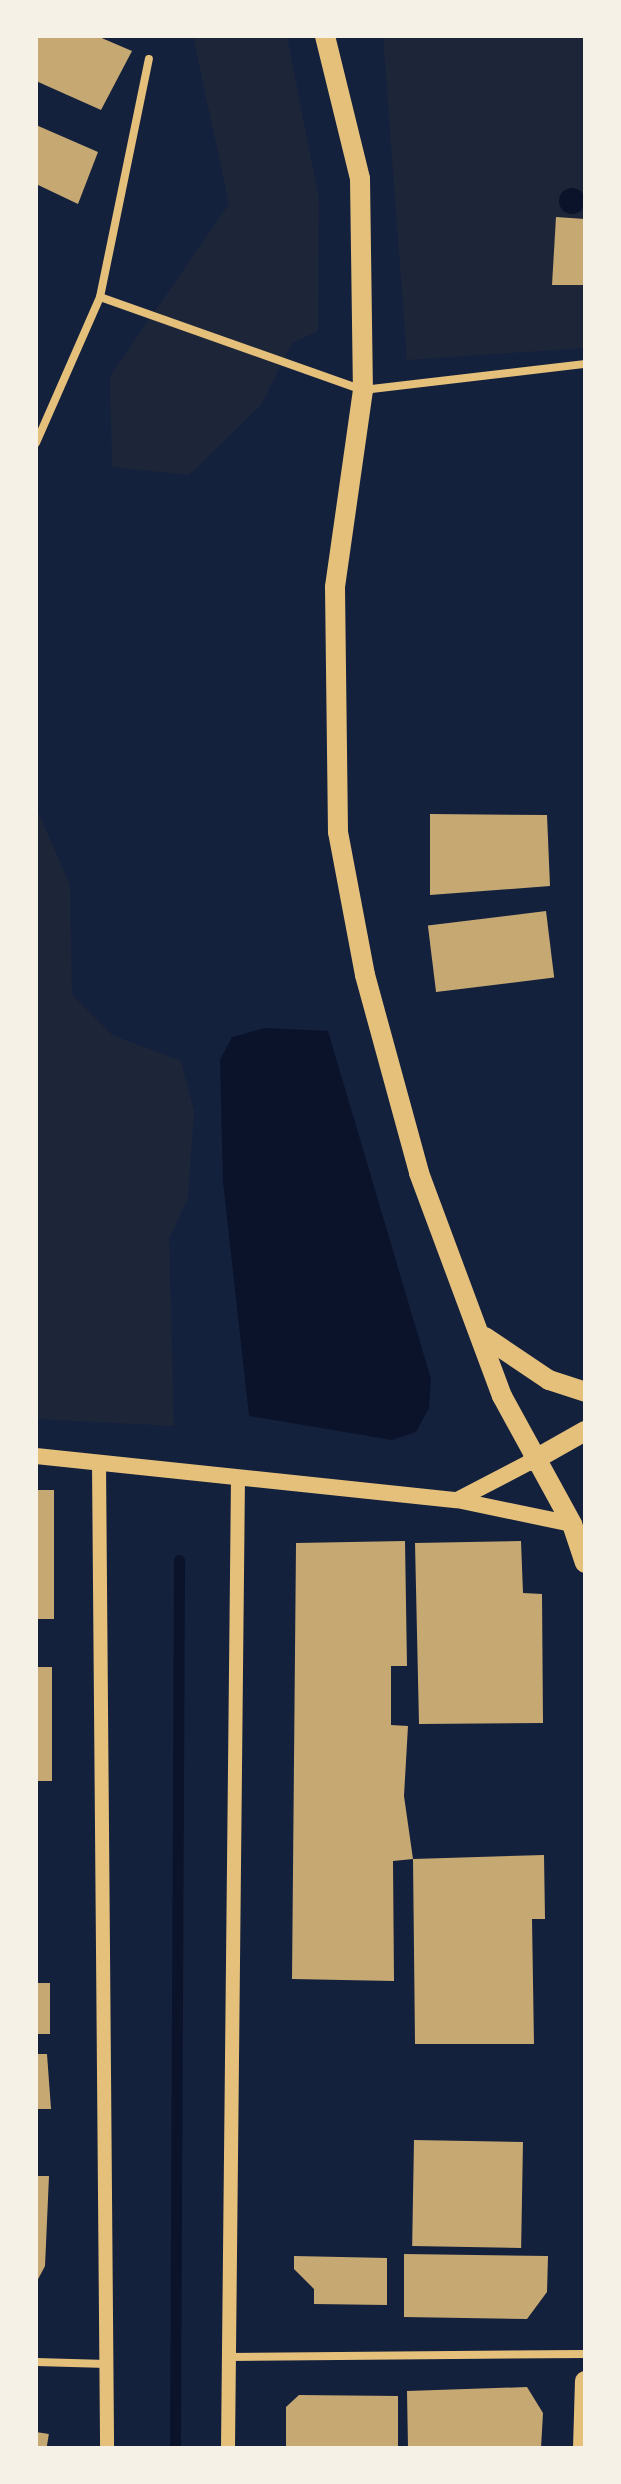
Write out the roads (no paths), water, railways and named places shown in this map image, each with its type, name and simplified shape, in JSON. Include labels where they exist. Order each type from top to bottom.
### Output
[{"type":"main road","points":[[325,36],[360,179],[363,390],[335,587],[338,832],[365,975],[419,1173],[532,1461],[572,1524],[585,1563]]},
{"type":"main road","points":[[485,1337],[549,1380],[585,1392]]},
{"type":"main road","points":[[457,1500],[585,1431]]},
{"type":"main road","points":[[36,1456],[457,1500],[572,1524]]},
{"type":"main road","points":[[583,2448],[585,2381]]},
{"type":"street","points":[[36,443],[100,297],[149,59]]},
{"type":"street","points":[[100,297],[363,390],[585,364]]},
{"type":"street","points":[[99,1463],[107,2448]]},
{"type":"street","points":[[228,2448],[238,1477]]},
{"type":"street","points":[[229,2357],[585,2354]]},
{"type":"street","points":[[36,2362],[108,2364]]},
{"type":"waterway","points":[[175,2448],[179,1560]]}]
